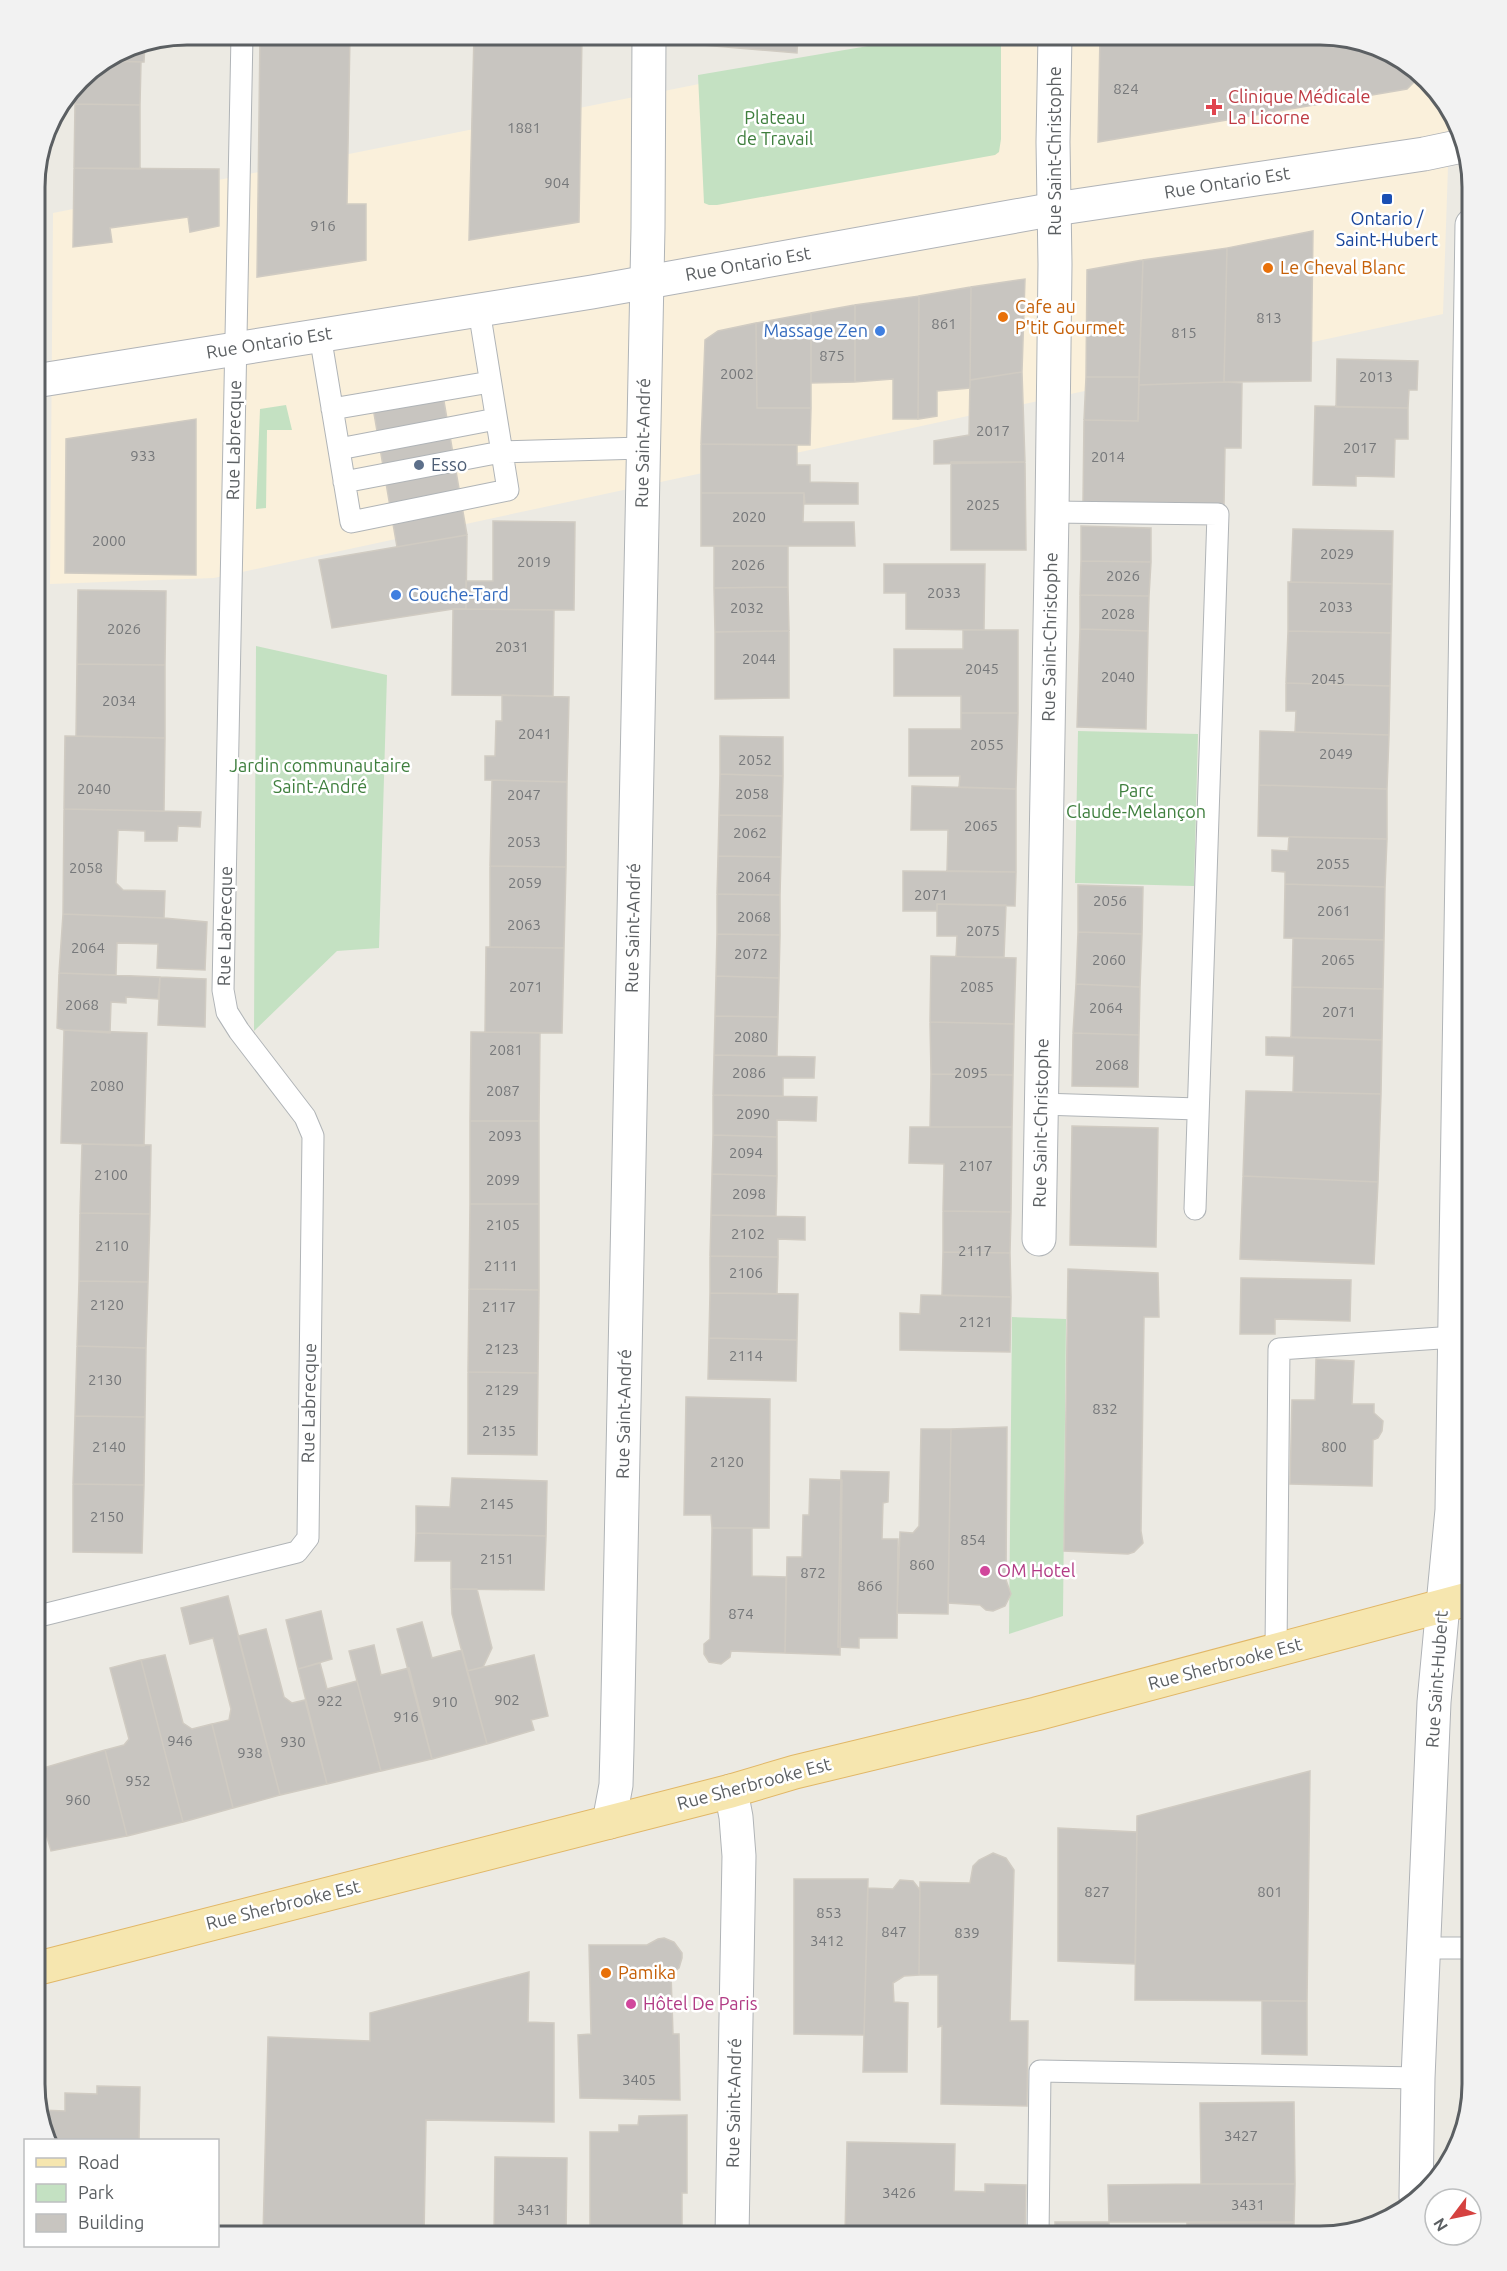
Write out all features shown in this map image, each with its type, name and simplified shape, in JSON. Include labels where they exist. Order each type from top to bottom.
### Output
[{"type":"main road","name":"Rue Sherbrooke Est","points":[[45,1966],[731,1791],[795,1772],[1036,1714],[1458,1602]]},
{"type":"street","name":"Rue Saint-André","points":[[609,1822],[617,1774],[650,45]]},
{"type":"street","name":"Rue Saint-Christophe","points":[[1039,1239],[1052,512],[1055,45]]},
{"type":"street","name":"Rue Ontario Est","points":[[45,379],[646,283],[1055,209],[1456,147]]},
{"type":"street","name":"Rue Saint-Hubert","points":[[1416,2188],[1418,2078],[1434,1702],[1458,1602],[1452,1510],[1455,1337],[1462,1219]]},
{"type":"street","name":"Rue Saint-André","points":[[731,1791],[739,1856],[732,2226]]},
{"type":"lane","name":"Rue Labrecque","points":[[45,1615],[297,1552],[308,1538],[313,1136],[305,1117],[227,1012],[223,990],[242,45]]},
{"type":"lane","points":[[320,335],[351,522],[508,490],[479,310]]},
{"type":"lane","points":[[332,409],[490,382]]},
{"type":"lane","points":[[339,449],[496,419]]},
{"type":"lane","points":[[344,482],[501,452],[643,448]]},
{"type":"lane","points":[[1052,512],[1218,514],[1195,1209]]},
{"type":"lane","points":[[1041,1104],[1198,1109]]},
{"type":"lane","points":[[1276,1650],[1279,1349],[1455,1337]]},
{"type":"lane","points":[[1424,1948],[1462,1948]]},
{"type":"lane","points":[[1038,2226],[1040,2071],[1418,2078]]},
{"type":"shaded area","points":[[895,45],[1330,45],[1375,56],[1407,74],[1433,100],[1449,129],[1443,314],[214,578],[50,584],[53,213]]},
{"type":"green space","name":"Plateau de Travail","points":[[874,45],[1001,45],[999,152],[995,155],[709,205],[704,203],[698,75]]},
{"type":"green space","points":[[286,405],[292,430],[267,430],[266,508],[256,509],[260,409]]},
{"type":"green space","name":"Jardin communautaire Saint-André","points":[[256,646],[387,675],[379,948],[337,951],[254,1031]]},
{"type":"green space","name":"Parc Claude-Melançon","points":[[1078,731],[1198,734],[1194,886],[1075,883]]},
{"type":"green space","points":[[1012,1317],[1066,1319],[1063,1616],[1009,1634]]},
{"type":"building","points":[[260,45],[350,45],[347,204],[366,204],[366,260],[257,277]]},
{"type":"building","points":[[474,45],[582,45],[579,222],[469,240]]},
{"type":"building","points":[[703,45],[797,45],[797,53]]},
{"type":"building","points":[[1100,45],[1330,45],[1375,56],[1407,74],[1414,82],[1407,89],[1098,142]]},
{"type":"building","points":[[145,52],[144,62],[121,61]]},
{"type":"building","points":[[121,61],[141,62],[140,105],[75,104],[75,99],[100,74]]},
{"type":"building","points":[[75,104],[140,105],[140,169],[74,168]]},
{"type":"building","points":[[74,168],[219,169],[219,226],[190,232],[188,217],[110,228],[112,242],[73,247]]},
{"type":"building","points":[[1313,231],[1311,381],[1224,382],[1227,248]]},
{"type":"building","points":[[1227,248],[1224,382],[1139,385],[1143,260]]},
{"type":"building","points":[[1143,260],[1139,377],[1086,377],[1087,270]]},
{"type":"building","points":[[1025,279],[1022,372],[970,380],[971,287]]},
{"type":"building","points":[[971,287],[970,388],[937,391],[937,416],[918,419],[919,296]]},
{"type":"building","points":[[919,296],[918,419],[893,419],[893,379],[855,382],[855,305]]},
{"type":"building","points":[[855,305],[855,382],[811,383],[811,313]]},
{"type":"building","points":[[811,313],[811,408],[757,408],[756,323]]},
{"type":"building","points":[[756,323],[757,408],[811,408],[810,445],[701,444],[705,340],[718,331]]},
{"type":"building","points":[[1337,359],[1418,361],[1417,390],[1409,390],[1408,408],[1336,407]]},
{"type":"building","points":[[1022,372],[1025,462],[934,464],[934,441],[969,435],[970,380]]},
{"type":"building","points":[[1086,377],[1139,377],[1138,421],[1084,420]]},
{"type":"building","points":[[1242,383],[1241,448],[1225,448],[1224,505],[1083,503],[1084,420],[1138,421],[1139,385]]},
{"type":"building","name":"Esso","points":[[441,384],[467,535],[397,547],[371,396]]},
{"type":"building","points":[[1315,406],[1408,408],[1408,439],[1395,439],[1394,477],[1356,476],[1356,486],[1313,485]]},
{"type":"building","points":[[196,419],[196,575],[65,573],[66,439]]},
{"type":"building","points":[[701,444],[797,445],[797,465],[810,465],[810,482],[858,483],[858,504],[805,504],[804,493],[701,493]]},
{"type":"building","points":[[951,462],[1025,462],[1026,550],[951,550]]},
{"type":"building","points":[[701,493],[804,493],[803,522],[854,522],[855,546],[701,546]]},
{"type":"building","points":[[493,521],[575,522],[574,610],[466,609],[466,581],[493,581]]},
{"type":"building","points":[[1081,526],[1151,528],[1151,562],[1081,561]]},
{"type":"building","points":[[1293,529],[1393,531],[1392,584],[1291,582]]},
{"type":"building","name":"Couche-Tard","points":[[467,535],[466,609],[453,609],[332,628],[319,560]]},
{"type":"building","points":[[714,546],[788,546],[788,587],[714,588]]},
{"type":"building","points":[[1081,561],[1151,562],[1149,596],[1080,595]]},
{"type":"building","points":[[884,564],[985,564],[984,630],[906,629],[906,593],[884,593]]},
{"type":"building","points":[[1288,582],[1392,584],[1391,633],[1288,631]]},
{"type":"building","points":[[788,587],[789,631],[715,632],[714,588]]},
{"type":"building","points":[[78,590],[166,591],[165,665],[77,664]]},
{"type":"building","points":[[1080,595],[1149,596],[1148,631],[1080,629]]},
{"type":"building","points":[[453,609],[554,610],[553,696],[452,695]]},
{"type":"building","points":[[1080,629],[1148,631],[1146,729],[1077,727]]},
{"type":"building","points":[[963,630],[1018,630],[1018,713],[961,713],[961,696],[894,696],[894,649],[963,649]]},
{"type":"building","points":[[789,631],[789,698],[715,699],[715,632]]},
{"type":"building","points":[[1288,631],[1391,633],[1390,686],[1286,683]]},
{"type":"building","points":[[77,664],[165,665],[165,738],[76,736]]},
{"type":"building","points":[[1286,683],[1390,686],[1389,735],[1295,732],[1296,711],[1286,711]]},
{"type":"building","points":[[502,695],[569,697],[567,782],[485,780],[485,756],[495,756],[496,721],[502,721]]},
{"type":"building","points":[[961,713],[1018,713],[1016,789],[959,787],[960,776],[909,776],[909,729],[961,729]]},
{"type":"building","points":[[1260,731],[1389,735],[1387,789],[1259,785]]},
{"type":"building","points":[[65,736],[165,738],[164,811],[64,809]]},
{"type":"building","points":[[720,736],[783,737],[783,776],[720,774]]},
{"type":"building","points":[[720,774],[783,776],[782,816],[719,815]]},
{"type":"building","points":[[492,780],[567,782],[566,867],[490,866]]},
{"type":"building","points":[[1259,785],[1387,789],[1387,839],[1258,836]]},
{"type":"building","points":[[912,786],[1016,789],[1016,872],[947,871],[948,830],[911,830]]},
{"type":"building","points":[[64,809],[201,812],[200,827],[178,826],[177,841],[145,841],[145,831],[118,830],[116,883],[123,890],[165,891],[164,918],[63,914]]},
{"type":"building","points":[[719,815],[782,816],[781,857],[718,856]]},
{"type":"building","points":[[1289,837],[1387,839],[1385,887],[1285,884],[1285,872],[1272,871],[1272,850],[1288,851]]},
{"type":"building","points":[[718,856],[781,857],[780,895],[717,894]]},
{"type":"building","points":[[490,866],[566,867],[564,948],[490,947]]},
{"type":"building","points":[[903,871],[1016,872],[1015,906],[937,904],[937,911],[903,911]]},
{"type":"building","points":[[1285,884],[1385,887],[1384,940],[1284,938]]},
{"type":"building","points":[[1078,885],[1143,887],[1142,934],[1078,932]]},
{"type":"building","points":[[717,894],[780,895],[780,935],[717,934]]},
{"type":"building","points":[[937,904],[1006,905],[1004,957],[956,957],[957,936],[937,936]]},
{"type":"building","points":[[63,914],[207,922],[205,970],[157,968],[158,944],[117,943],[116,975],[59,973]]},
{"type":"building","points":[[1078,932],[1142,934],[1140,987],[1076,984]]},
{"type":"building","points":[[717,934],[780,935],[779,978],[716,976]]},
{"type":"building","points":[[1293,938],[1384,940],[1383,989],[1292,987]]},
{"type":"building","points":[[486,947],[564,948],[562,1033],[485,1032]]},
{"type":"building","points":[[931,956],[1016,958],[1014,1024],[930,1022]]},
{"type":"building","points":[[59,973],[160,977],[158,999],[126,997],[126,1003],[111,1002],[110,1033],[64,1030],[57,1028]]},
{"type":"building","points":[[716,976],[779,978],[778,1017],[715,1016]]},
{"type":"building","points":[[160,977],[206,979],[205,1027],[158,1025]]},
{"type":"building","points":[[1076,984],[1140,987],[1139,1035],[1073,1033]]},
{"type":"building","points":[[1292,987],[1383,989],[1382,1040],[1291,1037]]},
{"type":"building","points":[[715,1016],[778,1017],[777,1056],[714,1055]]},
{"type":"building","points":[[930,1022],[1014,1024],[1013,1075],[931,1074]]},
{"type":"building","points":[[64,1030],[147,1033],[144,1146],[61,1143]]},
{"type":"building","points":[[471,1032],[540,1033],[539,1121],[470,1121]]},
{"type":"building","points":[[1073,1033],[1139,1035],[1138,1087],[1072,1086]]},
{"type":"building","points":[[1266,1037],[1382,1040],[1381,1094],[1293,1092],[1294,1056],[1266,1055]]},
{"type":"building","points":[[714,1055],[815,1057],[814,1078],[783,1078],[783,1096],[713,1095]]},
{"type":"building","points":[[931,1074],[1013,1075],[1012,1127],[930,1127]]},
{"type":"building","points":[[1246,1091],[1381,1094],[1378,1182],[1243,1176]]},
{"type":"building","points":[[713,1095],[817,1097],[816,1121],[777,1120],[777,1137],[713,1135]]},
{"type":"building","points":[[470,1121],[539,1121],[539,1204],[470,1204]]},
{"type":"building","points":[[1072,1126],[1158,1128],[1156,1247],[1070,1245]]},
{"type":"building","points":[[910,1127],[1012,1127],[1011,1212],[943,1211],[944,1164],[909,1163]]},
{"type":"building","points":[[713,1135],[777,1137],[777,1176],[712,1174]]},
{"type":"building","points":[[82,1144],[151,1145],[150,1214],[80,1213]]},
{"type":"building","points":[[712,1174],[777,1176],[776,1216],[711,1215]]},
{"type":"building","points":[[1243,1176],[1378,1182],[1374,1264],[1240,1259]]},
{"type":"building","points":[[470,1204],[539,1204],[539,1290],[469,1289]]},
{"type":"building","points":[[943,1211],[1011,1212],[1010,1253],[943,1252]]},
{"type":"building","points":[[80,1213],[150,1214],[148,1282],[79,1281]]},
{"type":"building","points":[[711,1215],[805,1217],[805,1240],[778,1239],[778,1257],[710,1256]]},
{"type":"building","points":[[943,1252],[1010,1253],[1011,1297],[942,1295]]},
{"type":"building","points":[[710,1256],[778,1257],[777,1294],[710,1293]]},
{"type":"building","points":[[1068,1269],[1158,1273],[1159,1317],[1144,1317],[1141,1531],[1143,1543],[1134,1552],[1128,1554],[1064,1551]]},
{"type":"building","points":[[1241,1278],[1351,1280],[1350,1321],[1275,1319],[1275,1334],[1240,1334]]},
{"type":"building","points":[[79,1281],[148,1282],[146,1348],[77,1346]]},
{"type":"building","points":[[469,1289],[539,1290],[538,1373],[468,1372]]},
{"type":"building","points":[[710,1293],[798,1294],[797,1340],[709,1338]]},
{"type":"building","points":[[921,1295],[1011,1297],[1010,1352],[900,1350],[900,1313],[920,1314]]},
{"type":"building","points":[[709,1338],[797,1340],[796,1381],[708,1379]]},
{"type":"building","points":[[77,1346],[146,1348],[145,1417],[75,1416]]},
{"type":"building","points":[[1316,1359],[1354,1361],[1352,1404],[1374,1404],[1374,1413],[1383,1421],[1382,1431],[1378,1438],[1373,1440],[1372,1486],[1290,1484],[1292,1400],[1315,1400]]},
{"type":"building","points":[[468,1372],[538,1373],[537,1455],[468,1454]]},
{"type":"building","points":[[686,1397],[770,1399],[769,1528],[712,1528],[711,1515],[684,1515]]},
{"type":"building","points":[[75,1416],[145,1417],[144,1485],[73,1484]]},
{"type":"building","points":[[1007,1427],[1006,1580],[1011,1594],[1005,1606],[993,1611],[986,1610],[980,1605],[948,1603],[951,1429]]},
{"type":"building","points":[[921,1429],[951,1429],[948,1614],[897,1613],[900,1532],[913,1533],[919,1526]]},
{"type":"building","points":[[841,1471],[889,1472],[888,1502],[883,1503],[882,1539],[898,1539],[897,1638],[859,1638],[859,1648],[838,1647]]},
{"type":"building","points":[[452,1478],[547,1481],[546,1536],[416,1533],[416,1506],[450,1507]]},
{"type":"building","points":[[810,1479],[842,1480],[840,1655],[785,1653],[787,1557],[802,1557],[803,1515],[809,1515]]},
{"type":"building","points":[[73,1484],[144,1485],[142,1553],[73,1552]]},
{"type":"building","points":[[712,1528],[752,1528],[752,1576],[786,1577],[785,1653],[731,1651],[730,1657],[721,1664],[709,1662],[704,1654],[704,1644],[710,1639]]},
{"type":"building","points":[[416,1533],[546,1536],[544,1590],[451,1589],[451,1561],[415,1561]]},
{"type":"building","points":[[451,1589],[477,1589],[492,1648],[483,1667],[467,1671],[452,1614]]},
{"type":"building","points":[[228,1596],[280,1795],[233,1808],[212,1724],[229,1720],[231,1709],[213,1638],[190,1644],[181,1608]]},
{"type":"building","points":[[321,1611],[332,1659],[298,1669],[286,1620]]},
{"type":"building","points":[[422,1622],[432,1658],[462,1650],[487,1744],[432,1759],[397,1629]]},
{"type":"building","points":[[266,1629],[284,1697],[292,1703],[305,1700],[327,1784],[280,1795],[238,1636]]},
{"type":"building","points":[[374,1645],[381,1675],[409,1668],[432,1759],[381,1771],[349,1651]]},
{"type":"building","points":[[165,1655],[183,1723],[192,1729],[212,1724],[233,1808],[183,1822],[141,1660]]},
{"type":"building","points":[[534,1655],[548,1716],[531,1720],[534,1730],[487,1744],[467,1671]]},
{"type":"building","points":[[141,1660],[183,1822],[127,1836],[105,1750],[124,1745],[129,1739],[110,1668]]},
{"type":"building","points":[[320,1663],[327,1689],[357,1681],[381,1771],[327,1784],[298,1669]]},
{"type":"building","points":[[105,1750],[127,1836],[51,1851],[45,1831],[45,1767]]},
{"type":"building","points":[[1310,1771],[1307,2001],[1135,2000],[1137,1816]]},
{"type":"building","points":[[1058,1828],[1137,1832],[1135,1964],[1058,1961]]},
{"type":"building","points":[[993,1853],[1006,1858],[1014,1870],[1010,2021],[1028,2021],[1027,2106],[941,2104],[942,2026],[938,2027],[938,1975],[919,1975],[920,1882],[970,1883],[973,1866]]},
{"type":"building","points":[[794,1879],[868,1879],[864,2035],[794,2034]]},
{"type":"building","points":[[900,1880],[913,1881],[920,1890],[919,1975],[904,1976],[893,1983],[894,2002],[908,2003],[907,2072],[863,2072],[868,1888],[893,1889]]},
{"type":"building","name":"Hôtel De Paris","points":[[664,1938],[674,1942],[682,1953],[679,1968],[671,1974],[673,2034],[679,2034],[680,2100],[580,2098],[578,2035],[591,2034],[589,1945],[647,1945]]},
{"type":"building","points":[[529,1972],[528,2022],[554,2023],[554,2122],[426,2120],[424,2226],[263,2226],[268,2037],[370,2041],[370,2013]]},
{"type":"building","points":[[1262,2001],[1307,2001],[1307,2055],[1262,2054]]},
{"type":"building","points":[[97,2086],[140,2087],[139,2139],[56,2139],[48,2110],[65,2111],[65,2093],[97,2094]]},
{"type":"building","points":[[1294,2102],[1295,2184],[1201,2184],[1200,2103]]},
{"type":"building","points":[[687,2115],[687,2193],[682,2193],[682,2226],[590,2226],[590,2132],[619,2132],[619,2125],[638,2125],[639,2116]]},
{"type":"building","points":[[847,2142],[955,2144],[954,2191],[985,2192],[985,2184],[1026,2185],[1025,2226],[845,2226]]},
{"type":"building","points":[[495,2157],[567,2158],[566,2226],[494,2226]]},
{"type":"building","points":[[1295,2184],[1294,2222],[1109,2222],[1108,2185]]},
{"type":"building","points":[[1055,2222],[1109,2222],[1109,2226],[1055,2226]]},
{"type":"building","points":[[1294,2222],[1294,2226],[1187,2226],[1187,2223]]},
{"type":"place","name":"Clinique Médicale La Licorne","points":[[1214,107]]},
{"type":"place","name":"Ontario / Saint-Hubert","points":[[1387,199]]},
{"type":"place","name":"Le Cheval Blanc","points":[[1268,268]]},
{"type":"place","name":"Cafe au P'tit Gourmet","points":[[1003,317]]},
{"type":"place","name":"Massage Zen","points":[[880,331]]},
{"type":"place","name":"Esso","points":[[419,465]]},
{"type":"place","name":"Couche-Tard","points":[[396,595]]},
{"type":"place","name":"OM Hotel","points":[[985,1571]]},
{"type":"place","name":"Pamika","points":[[606,1973]]},
{"type":"place","name":"Hôtel De Paris","points":[[631,2004]]}]
